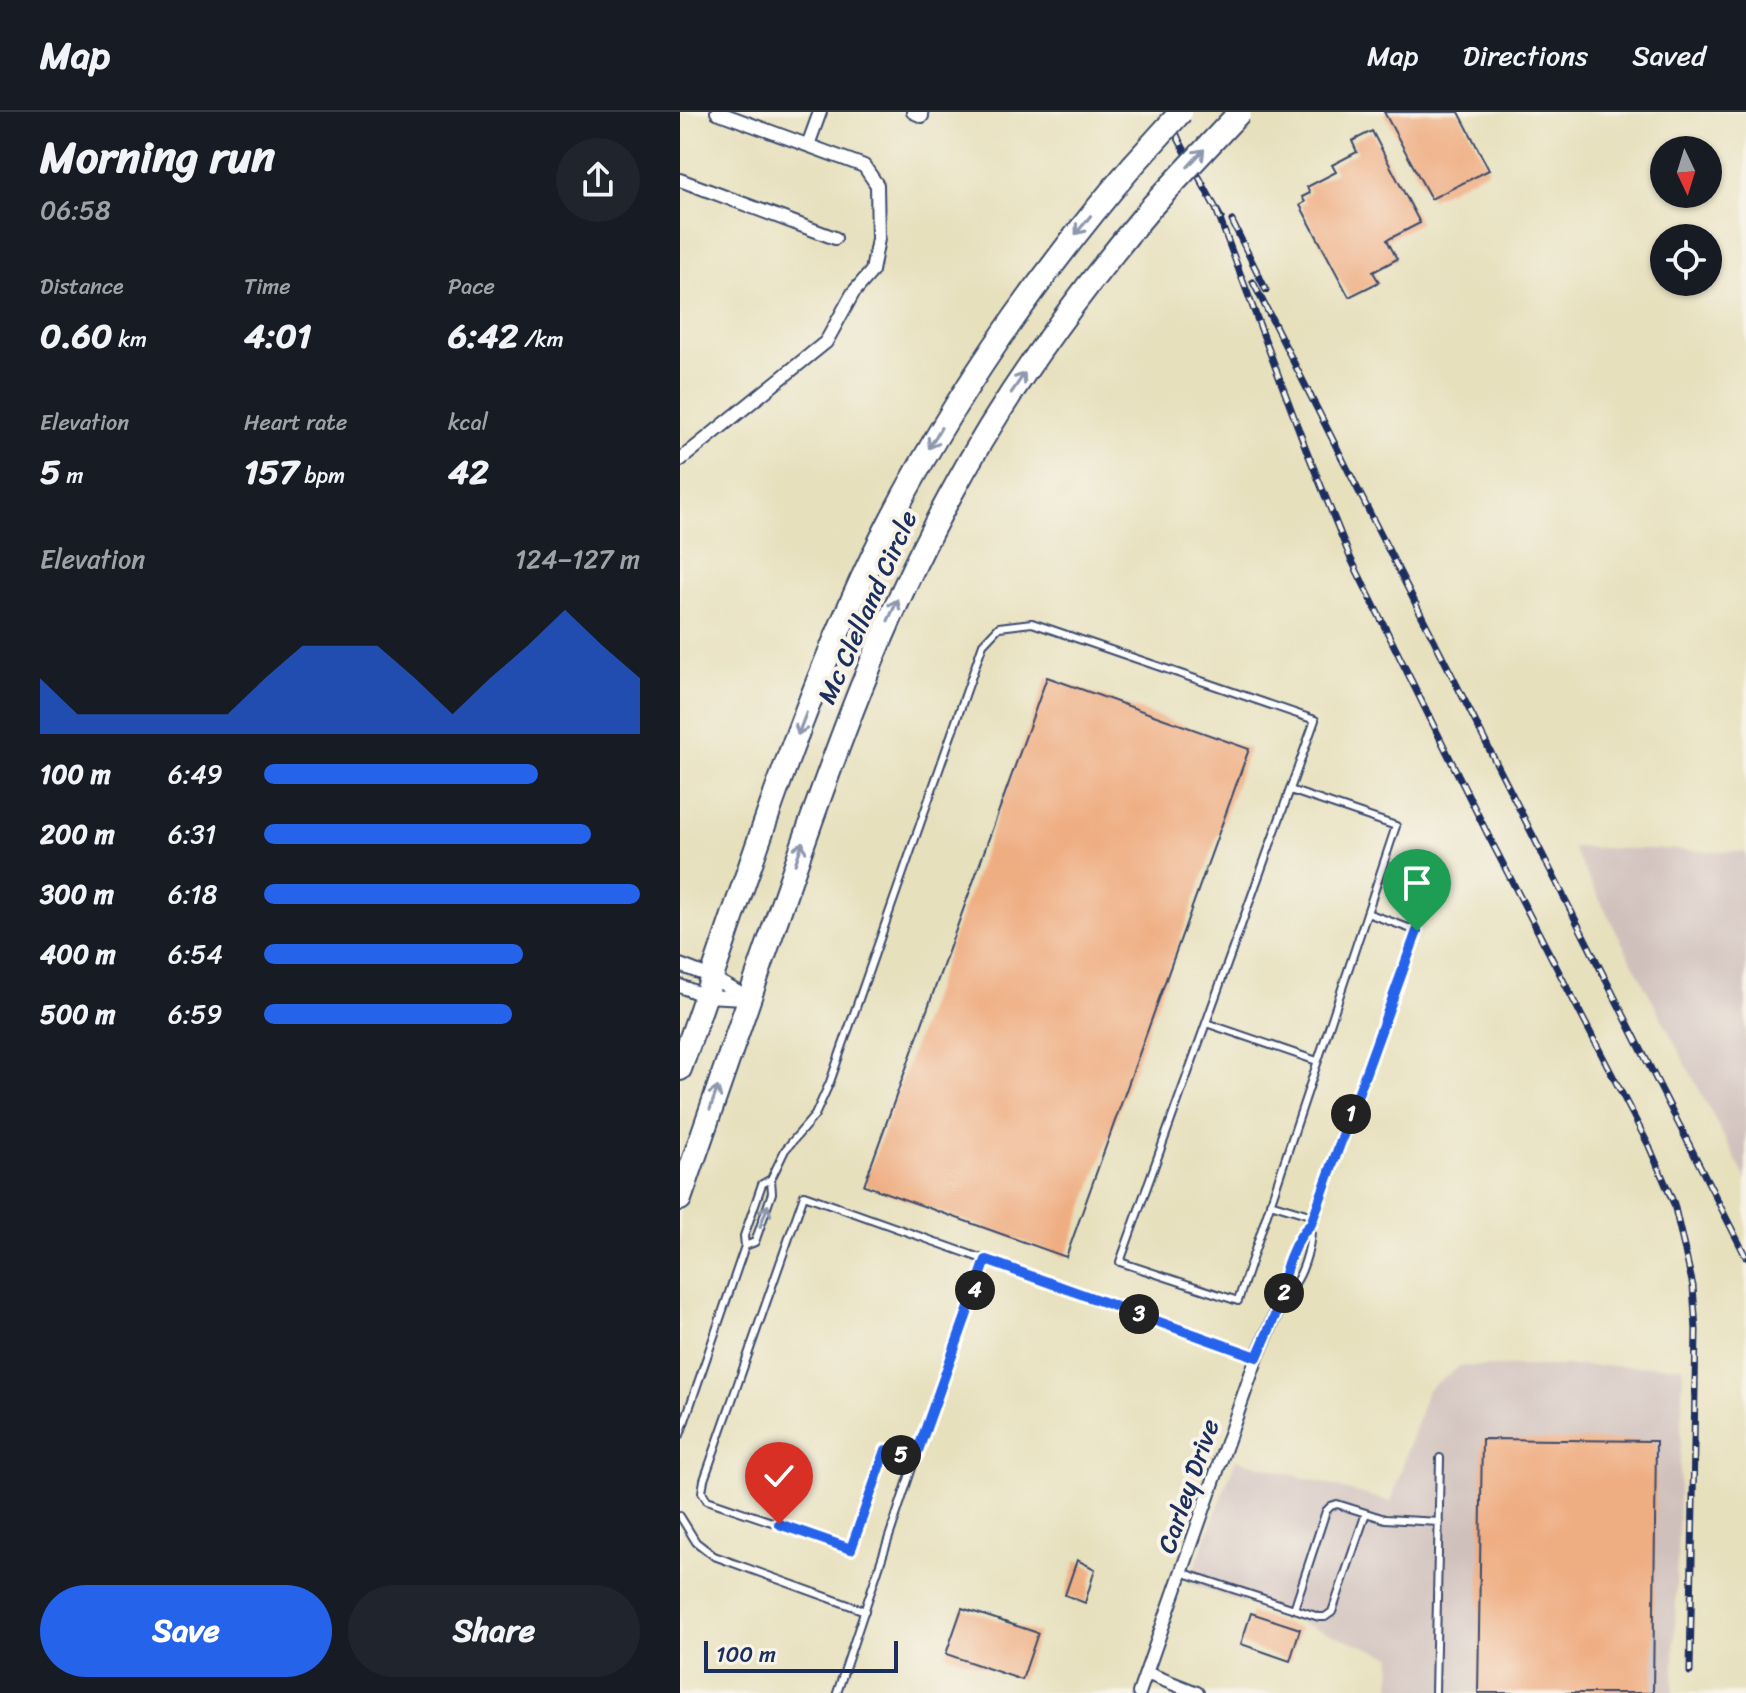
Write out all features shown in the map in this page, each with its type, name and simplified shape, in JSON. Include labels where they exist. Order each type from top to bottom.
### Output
[{"type":"highway","name":"Mc Clelland Circle","points":[[680,1069],[818,681],[850,605],[896,510],[951,411],[998,338],[1058,255],[1181,112]]},
{"type":"highway","name":"Mc Clelland Circle","points":[[680,1199],[860,685],[926,541],[970,459],[1015,386],[1079,296],[1153,205],[1240,112]]},
{"type":"street","points":[[680,460],[826,342],[853,293],[872,271],[878,239],[877,185],[864,166],[717,112]]},
{"type":"street","points":[[808,145],[820,112]]},
{"type":"street","points":[[680,180],[835,238]]},
{"type":"street","points":[[680,965],[708,987],[748,998]]},
{"type":"street","points":[[680,986],[708,987],[748,998]]},
{"type":"street","name":"Carley Drive","points":[[1139,1693],[1257,1357],[1284,1295]]},
{"type":"street","points":[[1146,1673],[1197,1693]]},
{"type":"lane","points":[[745,1246],[755,1242],[772,1193],[771,1179],[785,1150],[815,1115],[830,1082],[983,644],[999,627],[1032,623],[1315,720],[1120,1262],[1238,1301],[1396,826],[1290,790]]},
{"type":"lane","points":[[1312,1220],[1300,1233],[1282,1284],[1284,1295],[1293,1289],[1303,1264],[1312,1238],[1312,1220],[1417,931],[1367,913]]},
{"type":"lane","points":[[1206,1023],[1317,1061]]},
{"type":"lane","points":[[680,1435],[745,1246],[744,1236],[762,1184],[771,1179]]},
{"type":"lane","points":[[915,1459],[886,1450],[851,1549],[707,1500],[702,1492],[709,1463],[804,1195],[1257,1357]]},
{"type":"lane","points":[[1270,1203],[1312,1220]]},
{"type":"lane","points":[[837,1693],[986,1260]]},
{"type":"lane","points":[[1435,1693],[1440,1458]]},
{"type":"lane","points":[[1294,1609],[1326,1511],[1337,1504],[1400,1522],[1439,1522]]},
{"type":"lane","points":[[1181,1572],[1325,1617],[1332,1612],[1366,1513]]},
{"type":"lane","points":[[680,1516],[696,1542],[714,1556],[865,1611]]},
{"type":"shaded area","points":[[1572,847],[1746,852],[1746,1179]]},
{"type":"shaded area","points":[[1460,1366],[1683,1366],[1673,1693],[1391,1693],[1392,1656],[1189,1583],[1236,1459],[1391,1502],[1427,1390]]},
{"type":"building","points":[[1384,112],[1459,112],[1489,170],[1431,199]]},
{"type":"building","points":[[1372,131],[1420,223],[1387,240],[1397,259],[1373,272],[1379,282],[1349,297],[1300,205],[1305,202],[1302,197],[1310,193],[1307,187],[1336,172],[1332,165],[1357,152],[1352,141]]},
{"type":"building","points":[[1047,677],[1249,749],[1066,1257],[864,1185]]},
{"type":"building","points":[[1482,1439],[1656,1441],[1653,1693],[1478,1693]]},
{"type":"building","points":[[1077,1560],[1095,1569],[1085,1603],[1065,1595]]},
{"type":"building","points":[[962,1608],[1038,1633],[1022,1680],[946,1654]]},
{"type":"building","points":[[1251,1613],[1300,1629],[1290,1661],[1241,1644]]},
{"type":"railway","points":[[1167,112],[1221,218]]},
{"type":"railway","points":[[1216,209],[1350,557],[1487,833],[1649,1146],[1674,1204],[1693,1286],[1696,1330],[1690,1672]]},
{"type":"railway","points":[[1232,221],[1266,290]]},
{"type":"railway","points":[[1253,282],[1746,1257]]},
{"type":"route","points":[[779,1524],[851,1549],[886,1450],[915,1459],[986,1260],[1257,1357],[1284,1295],[1282,1284],[1300,1233],[1311,1224],[1417,931]]}]
